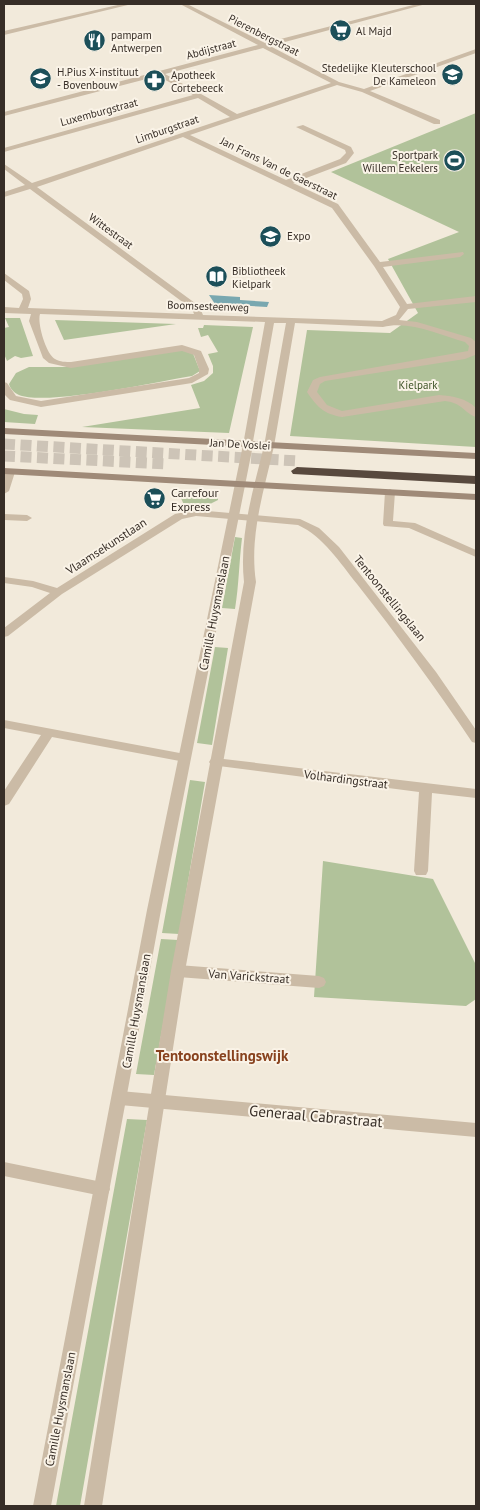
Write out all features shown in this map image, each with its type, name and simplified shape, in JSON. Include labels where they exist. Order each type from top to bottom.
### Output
[{"type":"highway","points":[[476,471],[298,466],[476,480]]},
{"type":"main road","name":"Jan De Voslei","points":[[4,431],[476,456]]},
{"type":"main road","points":[[7,472],[476,497]]},
{"type":"street","points":[[4,33],[129,4]]},
{"type":"street","name":"Pierenbergstraat","points":[[183,4],[337,83],[364,91],[437,122]]},
{"type":"street","name":"Abdijstraat","points":[[4,114],[423,4]]},
{"type":"street","points":[[364,91],[476,51]]},
{"type":"street","points":[[159,73],[236,117]]},
{"type":"street","name":"Limburgstraat","points":[[4,195],[337,83]]},
{"type":"street","name":"Luxemburgstraat","points":[[4,150],[199,96]]},
{"type":"street","points":[[286,183],[343,161],[350,153],[348,149],[300,127]]},
{"type":"street","name":"Jan Frans Van de Gaerstraat","points":[[184,135],[335,206],[378,265],[404,307]]},
{"type":"street","name":"Wittestraat","points":[[4,166],[196,308],[200,317]]},
{"type":"street","points":[[378,265],[460,254]]},
{"type":"street","points":[[4,276],[26,293],[27,299],[23,310]]},
{"type":"street","points":[[391,322],[403,313],[404,307],[476,299]]},
{"type":"street","name":"Boomsesteenweg","points":[[4,310],[383,324],[391,322]]},
{"type":"street","points":[[4,385],[7,392],[13,398],[41,404],[192,380],[203,374],[204,369],[198,353],[182,348],[70,365],[52,361],[46,356],[33,321],[36,311]]},
{"type":"street","name":"Camille Huysmanslaan","points":[[42,1506],[185,758],[248,445],[270,320]]},
{"type":"street","name":"Camille Huysmanslaan","points":[[92,1506],[178,971],[250,582],[246,562],[291,320]]},
{"type":"street","points":[[391,322],[418,325],[468,340],[474,345],[472,353],[464,356],[323,378],[316,382],[312,392],[321,407],[329,412],[342,414],[451,398],[466,403],[476,414]]},
{"type":"street","points":[[4,491],[7,472]]},
{"type":"street","points":[[390,492],[388,524],[411,525],[416,529],[476,554]]},
{"type":"street","name":"Vlaamsekunstlaan","points":[[4,633],[58,592],[179,516],[196,513],[234,516]]},
{"type":"street","points":[[234,516],[254,517]]},
{"type":"street","points":[[4,517],[27,518]]},
{"type":"street","name":"Tentoonstellingslaan","points":[[254,517],[290,520],[316,529],[418,656],[476,739]]},
{"type":"street","points":[[4,580],[33,584],[58,592]]},
{"type":"street","points":[[4,724],[185,758]]},
{"type":"street","points":[[4,801],[49,733]]},
{"type":"street","name":"Volhardingstraat","points":[[216,762],[476,794]]},
{"type":"street","points":[[421,871],[426,789]]},
{"type":"street","name":"Van Varickstraat","points":[[178,971],[319,982]]},
{"type":"street","name":"Generaal Cabrastraat","points":[[120,1098],[476,1130]]},
{"type":"street","points":[[4,1168],[102,1189]]},
{"type":"green space","name":"Kielpark","points":[[476,113],[476,447],[290,436],[307,330],[390,333],[418,313],[388,259],[459,232],[331,172]]},
{"type":"green space","points":[[5,318],[20,318],[33,356],[21,358],[15,356],[7,361],[4,354],[4,328],[9,327]]},
{"type":"green space","points":[[55,320],[176,324],[64,340]]},
{"type":"green space","points":[[204,325],[253,327],[229,433],[82,427],[200,408],[191,385],[204,381],[213,373],[213,366],[208,354],[218,352],[208,335],[201,337],[198,328],[203,328]]},
{"type":"green space","points":[[183,349],[192,351],[200,371],[192,376],[102,392],[53,398],[33,398],[19,395],[12,390],[9,384],[16,373],[29,367],[66,367]]},
{"type":"green space","points":[[4,409],[38,415],[35,424],[4,422]]},
{"type":"green space","points":[[189,493],[218,495],[218,500],[210,504],[184,505],[181,498]]},
{"type":"green space","points":[[235,537],[242,538],[235,609],[222,608]]},
{"type":"green space","points":[[215,647],[228,648],[212,745],[197,743]]},
{"type":"green space","points":[[190,780],[205,782],[179,934],[162,933]]},
{"type":"green space","points":[[323,861],[433,879],[476,965],[476,999],[466,1006],[314,997]]},
{"type":"green space","points":[[161,939],[178,940],[154,1075],[136,1074]]},
{"type":"green space","points":[[127,1119],[147,1120],[80,1506],[56,1506]]},
{"type":"water","points":[[209,295],[240,297],[240,300],[269,302],[267,307],[215,304]]},
{"type":"tunnel","points":[[4,444],[299,461]]},
{"type":"tunnel","points":[[4,456],[167,464]]},
{"type":"place","name":"Al Majd","points":[[340,31]]},
{"type":"place","name":"pampam Antwerpen","points":[[95,41]]},
{"type":"place","name":"Stedelijke Kleuterschool De Kameleon","points":[[452,74]]},
{"type":"place","name":"H.Pius X-instituut - Bovenbouw","points":[[41,78]]},
{"type":"place","name":"Apotheek Cortebeeck","points":[[155,81]]},
{"type":"place","name":"Sportpark Willem Eekelers","points":[[454,161]]},
{"type":"place","name":"Expo","points":[[271,236]]},
{"type":"place","name":"Bibliotheek Kielpark","points":[[216,277]]},
{"type":"place","name":"Carrefour Express","points":[[155,499]]},
{"type":"district","name":"Tentoonstellingswijk","points":[[222,1055]]}]
